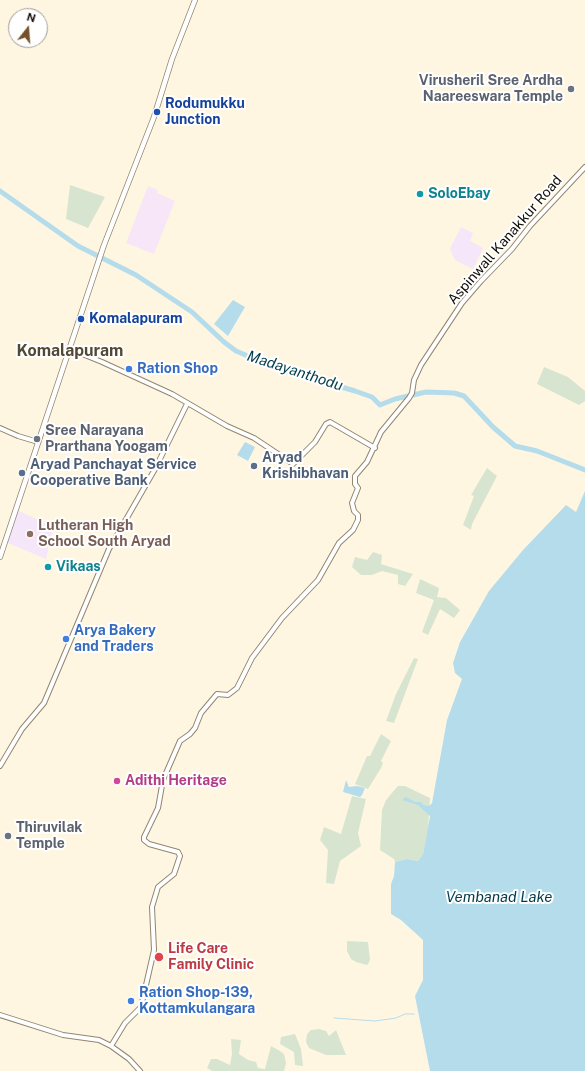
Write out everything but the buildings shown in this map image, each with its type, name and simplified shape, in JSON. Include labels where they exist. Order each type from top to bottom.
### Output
[{"type":"main road","points":[[0,557],[104,245],[154,117],[172,59],[195,0]]},
{"type":"main road","name":"Aspinwall Kanakkur Road","points":[[111,1046],[125,1023],[141,1007],[154,950],[151,909],[158,887],[174,874],[180,856],[178,852],[159,845],[151,845],[144,840],[145,832],[158,808],[163,780],[180,741],[188,738],[195,728],[201,713],[217,694],[228,695],[237,688],[252,658],[282,618],[318,580],[339,543],[353,530],[358,520],[358,515],[354,511],[352,502],[358,488],[355,484],[356,476],[375,448],[381,432],[409,398],[412,393],[414,380],[421,365],[462,303],[481,281],[512,250],[530,226],[585,167]]},
{"type":"main road","points":[[70,350],[146,381],[227,426],[254,438],[293,464],[314,442],[326,424],[330,422],[375,448]]},
{"type":"main road","points":[[0,766],[22,729],[44,703],[109,549],[155,469],[187,404]]},
{"type":"main road","points":[[0,428],[18,436],[38,442]]},
{"type":"main road","points":[[0,1015],[63,1035],[92,1038],[111,1046],[134,1062],[140,1071]]},
{"type":"shaded area","points":[[148,186],[158,190],[157,193],[175,201],[154,254],[126,243]]},
{"type":"shaded area","points":[[461,227],[473,233],[470,241],[483,248],[473,269],[455,260],[450,249]]},
{"type":"shaded area","name":"Lutheran High School South Aryad","points":[[17,510],[53,527],[46,559],[6,542]]},
{"type":"green space","points":[[70,185],[105,197],[88,228],[66,219]]},
{"type":"green space","points":[[544,367],[568,377],[585,391],[585,401],[579,405],[537,384]]},
{"type":"green space","points":[[487,468],[497,476],[472,524],[471,530],[463,525],[474,496],[471,495]]},
{"type":"green space","points":[[373,552],[382,555],[381,564],[413,574],[405,586],[398,584],[398,575],[382,571],[372,575],[361,575],[352,567],[355,557],[367,560]]},
{"type":"green space","points":[[420,579],[439,588],[437,597],[446,598],[460,610],[454,618],[440,609],[428,635],[422,632],[434,600],[416,593]]},
{"type":"green space","points":[[414,658],[418,659],[394,723],[386,721],[396,694]]},
{"type":"green space","points":[[381,734],[391,741],[381,761],[383,763],[381,768],[368,789],[355,784],[367,756],[370,756]]},
{"type":"green space","points":[[398,786],[405,786],[430,798],[428,828],[423,854],[418,861],[407,859],[395,862],[394,859],[380,850],[382,810],[386,800]]},
{"type":"green space","points":[[352,796],[366,799],[358,833],[361,846],[340,861],[334,884],[326,883],[328,850],[320,840],[324,827],[341,834]]},
{"type":"green space","points":[[347,941],[368,942],[370,960],[367,965],[351,959],[347,951]]},
{"type":"green space","points":[[319,1029],[326,1031],[329,1036],[336,1030],[346,1055],[326,1055],[309,1048],[306,1042],[307,1034],[311,1030]]},
{"type":"green space","points":[[295,1034],[301,1049],[303,1066],[295,1065],[294,1052],[280,1044],[281,1037]]},
{"type":"green space","points":[[231,1039],[241,1040],[239,1054],[248,1060],[256,1062],[258,1068],[265,1069],[271,1046],[280,1051],[284,1054],[286,1063],[284,1071],[212,1071],[207,1068],[211,1059],[217,1059],[230,1065],[232,1054]]},
{"type":"water","points":[[233,300],[245,307],[228,336],[214,324]]},
{"type":"water","points":[[245,442],[255,447],[248,461],[237,455]]},
{"type":"water","name":"Vembanad Lake","points":[[585,491],[585,1071],[430,1071],[415,996],[423,980],[423,940],[401,920],[391,914],[391,884],[394,876],[395,862],[407,859],[418,861],[423,854],[430,816],[418,805],[402,800],[406,797],[415,802],[421,802],[423,805],[429,806],[432,803],[447,720],[462,679],[455,673],[453,663],[460,642],[489,591],[523,550],[566,505],[576,512]]},
{"type":"water","points":[[346,780],[349,787],[357,786],[365,788],[360,797],[343,792]]},
{"type":"waterway","name":"Madayanthodu","points":[[0,191],[78,246],[136,275],[192,312],[224,342],[236,351],[274,367],[296,374],[314,376],[328,383],[372,397],[380,405],[395,399],[426,392],[454,393],[464,396],[493,427],[515,446],[537,451],[585,470]]},
{"type":"waterway","points":[[334,1018],[375,1021],[396,1018],[405,1014],[414,1014]]},
{"type":"place","name":"Virusheril Sree Ardha Naareeswara Temple","points":[[571,89]]},
{"type":"place","name":"Rodumukku Junction","points":[[157,112]]},
{"type":"place","name":"SoloEbay","points":[[420,194]]},
{"type":"place","name":"Komalapuram","points":[[81,319]]},
{"type":"place","name":"Ration Shop","points":[[129,369]]},
{"type":"place","name":"Sree Narayana Prarthana Yoogam","points":[[37,439]]},
{"type":"place","name":"Aryad Krishibhavan","points":[[254,466]]},
{"type":"place","name":"Aryad Panchayat Service Cooperative Bank","points":[[22,473]]},
{"type":"place","name":"Lutheran High School South Aryad","points":[[30,534]]},
{"type":"place","name":"Vikaas","points":[[48,567]]},
{"type":"place","name":"Arya Bakery and Traders","points":[[66,639]]},
{"type":"place","name":"Adithi Heritage","points":[[117,781]]},
{"type":"place","name":"Thiruvilak Temple","points":[[8,836]]},
{"type":"place","name":"Life Care Family Clinic","points":[[159,957]]},
{"type":"place","name":"Ration Shop-139, Kottamkulangara","points":[[131,1001]]},
{"type":"district","name":"Komalapuram","points":[[70,351]]}]
